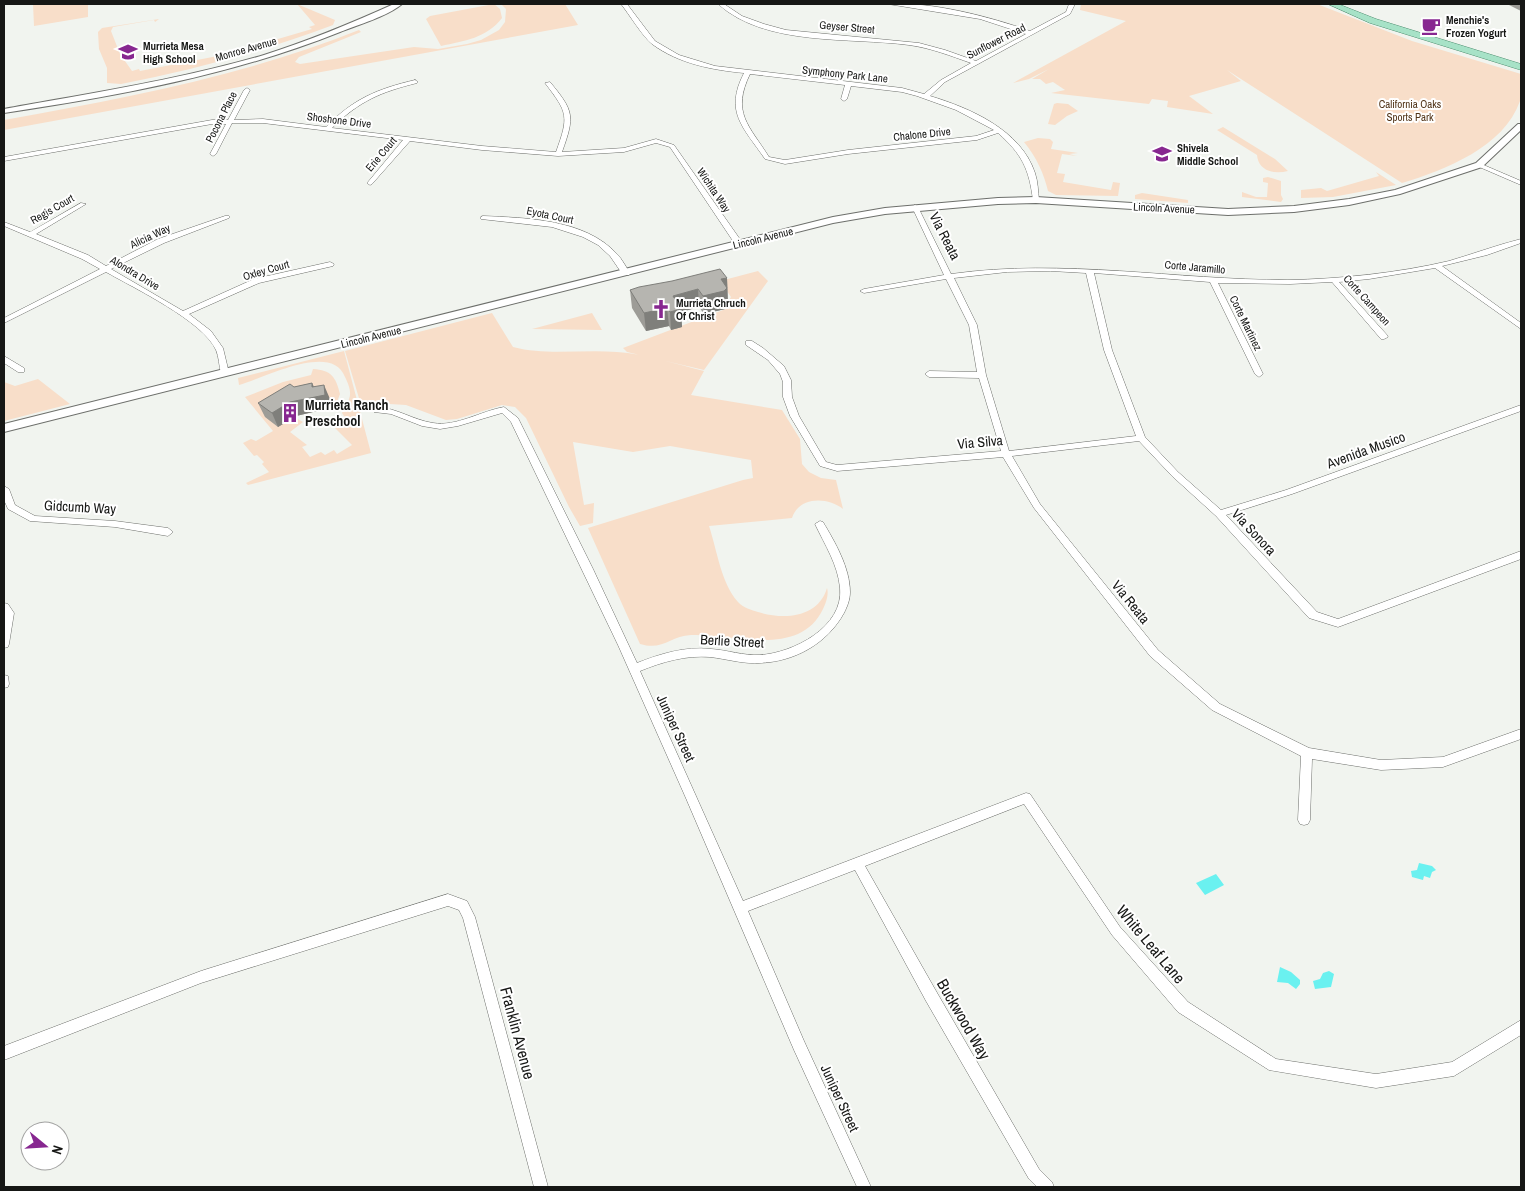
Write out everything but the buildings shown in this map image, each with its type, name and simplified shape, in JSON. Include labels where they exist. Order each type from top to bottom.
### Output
[{"type":"main road","points":[[1332,4],[1398,30],[1521,67]]},
{"type":"street","name":"Monroe Avenue","points":[[4,111],[176,79],[248,62],[352,25],[399,4]]},
{"type":"street","name":"Symphony Park Lane","points":[[624,4],[653,42],[677,56],[714,68],[747,74],[902,90],[926,96],[981,118],[1018,150],[1032,172],[1036,200]]},
{"type":"street","name":"Geyser Street","points":[[721,4],[731,13],[781,30],[909,42],[940,49],[976,63]]},
{"type":"street","points":[[892,4],[955,11],[1001,22],[1032,34]]},
{"type":"street","points":[[955,11],[961,4]]},
{"type":"street","name":"Sunflower Road","points":[[926,96],[943,81],[1068,13],[1072,4]]},
{"type":"street","name":"Chalone Drive","points":[[747,74],[740,85],[737,98],[738,114],[767,158],[774,161],[784,162],[848,152],[977,138],[998,131]]},
{"type":"street","points":[[328,128],[356,102],[366,96],[377,91],[415,82]]},
{"type":"street","points":[[548,83],[565,102],[571,119],[558,154]]},
{"type":"street","points":[[844,99],[848,84]]},
{"type":"street","name":"Pocona Place","points":[[213,154],[247,90]]},
{"type":"street","name":"Shoshone Drive","points":[[4,159],[150,131],[229,121],[263,121],[558,154],[624,150],[656,141],[672,146]]},
{"type":"street","name":"Lincoln Avenue","points":[[4,428],[740,245],[832,220],[915,207],[998,201],[1036,200],[1228,212],[1349,202],[1397,192],[1478,165],[1521,126]]},
{"type":"street","name":"Erie Court","points":[[370,183],[408,138]]},
{"type":"street","name":"Wichita Way","points":[[672,146],[740,245]]},
{"type":"street","points":[[1478,165],[1521,183]]},
{"type":"street","name":"Regis Court","points":[[31,234],[84,204]]},
{"type":"street","name":"Via Reata","points":[[915,207],[973,325],[982,375],[1006,454],[1037,506],[1154,653],[1216,707],[1307,753],[1381,765],[1443,762],[1521,734]]},
{"type":"street","name":"Alicia Way","points":[[4,321],[161,242],[227,217]]},
{"type":"street","name":"Eyota Court","points":[[483,218],[521,220],[567,228],[612,253],[626,273]]},
{"type":"street","name":"Alondra Drive","points":[[4,224],[31,234],[107,269],[183,314],[208,333],[220,350],[225,373]]},
{"type":"street","name":"Corte Jaramillo","points":[[864,292],[949,276],[1027,269],[1089,270],[1213,280],[1332,279],[1436,266],[1470,258],[1520,242]]},
{"type":"street","name":"Oxley Court","points":[[183,314],[257,282],[330,264]]},
{"type":"street","points":[[1436,266],[1521,327]]},
{"type":"street","name":"Via Sonora","points":[[1089,270],[1108,350],[1141,438],[1175,474],[1219,514],[1312,615],[1338,623],[1376,607],[1521,555]]},
{"type":"street","name":"Corte Campeon","points":[[1332,279],[1384,337]]},
{"type":"street","name":"Corte Martinez","points":[[1213,280],[1259,374]]},
{"type":"street","name":"Via Silva","points":[[749,343],[764,351],[780,367],[788,381],[787,398],[822,463],[837,468],[1006,454],[1141,438]]},
{"type":"street","points":[[4,358],[21,370]]},
{"type":"street","points":[[929,374],[982,375]]},
{"type":"street","name":"Avenida Musico","points":[[1219,514],[1289,492],[1521,408]]},
{"type":"street","name":"Juniper Street","points":[[377,410],[396,412],[434,427],[460,423],[493,411],[504,410],[510,413],[516,420],[569,528],[633,669],[741,908],[790,1028],[864,1187]]},
{"type":"street","name":"Gidcumb Way","points":[[4,489],[11,507],[33,519],[116,524],[168,532]]},
{"type":"street","name":"Berlie Street","points":[[633,669],[663,657],[693,652],[759,659],[789,654],[811,643],[828,630],[842,608],[846,588],[839,566],[820,524]]},
{"type":"street","points":[[4,607],[9,613],[4,644]]},
{"type":"street","points":[[4,679],[4,684]]},
{"type":"street","points":[[1304,820],[1307,753]]},
{"type":"street","name":"White Leaf Lane","points":[[741,908],[1026,798],[1116,931],[1184,1007],[1274,1065],[1376,1081],[1405,1077],[1454,1069],[1521,1027]]},
{"type":"street","name":"Buckwood Way","points":[[858,864],[930,996],[1024,1158],[1034,1174],[1047,1187]]},
{"type":"street","name":"Franklin Avenue","points":[[4,1053],[201,977],[448,900],[463,905],[469,917],[540,1187]]},
{"type":"green space","points":[[33,4],[88,4],[88,17],[34,26]]},
{"type":"green space","points":[[297,4],[335,20],[333,25],[255,51],[175,73],[121,84],[107,83],[107,68],[99,49],[98,32],[102,28],[159,19],[155,22],[154,20],[113,27],[111,31],[120,54],[132,71],[139,69],[140,71],[223,55],[312,29],[309,27],[315,25]]},
{"type":"green space","points":[[494,4],[500,9],[502,18],[496,25],[474,38],[441,46],[426,19],[430,16]]},
{"type":"green space","points":[[501,4],[565,4],[578,25],[4,130],[4,120],[139,94],[228,73],[316,46],[359,30],[361,32],[299,57],[295,62],[300,64],[414,47],[438,49],[467,44],[481,40],[499,30],[505,22],[506,9]]},
{"type":"green space","name":"California Oaks Sports Park","points":[[1081,4],[1317,4],[1412,41],[1521,74],[1521,98],[1512,117],[1487,144],[1454,163],[1402,183],[1227,70],[1241,81],[1189,96],[1213,114],[1167,107],[1168,101],[1152,99],[1149,104],[1051,93],[1065,90],[1053,82],[1046,84],[1040,79],[1032,79],[1049,69],[1029,79],[1013,83],[1126,21],[1080,10]]},
{"type":"green space","points":[[1054,104],[1068,104],[1078,111],[1055,125],[1048,124]]},
{"type":"green space","points":[[1223,127],[1275,159],[1288,171],[1272,172],[1263,168],[1257,155],[1217,130]]},
{"type":"green space","points":[[1038,138],[1050,139],[1053,142],[1051,149],[1078,153],[1069,154],[1077,156],[1062,154],[1057,173],[1065,174],[1063,182],[1111,190],[1113,182],[1120,183],[1118,196],[1056,195],[1048,191],[1039,166],[1024,142]]},
{"type":"green space","points":[[1376,172],[1396,185],[1333,197],[1301,198],[1301,190],[1321,188],[1327,191],[1379,176]]},
{"type":"green space","points":[[1268,177],[1281,181],[1281,195],[1283,199],[1281,202],[1242,197],[1242,192],[1256,197],[1267,197],[1268,183],[1263,182],[1263,178]]},
{"type":"green space","points":[[1142,193],[1188,200],[1188,203],[1135,199],[1135,195]]},
{"type":"green space","points":[[758,271],[768,281],[704,370],[627,352],[623,348],[731,307],[728,302],[731,297],[720,281]]},
{"type":"green space","points":[[492,313],[513,347],[552,352],[604,351],[650,357],[704,371],[691,395],[782,410],[800,439],[802,464],[809,472],[821,478],[836,480],[843,509],[830,502],[814,501],[807,502],[801,506],[792,518],[709,526],[727,585],[738,602],[745,607],[778,616],[799,614],[816,606],[823,598],[827,588],[824,607],[812,624],[798,634],[781,639],[763,640],[691,635],[655,646],[640,644],[588,528],[753,478],[751,460],[670,446],[633,452],[573,442],[584,505],[594,503],[593,523],[580,526],[526,418],[515,407],[502,405],[457,419],[446,420],[406,405],[373,403],[361,405],[345,351]]},
{"type":"green space","points":[[592,313],[602,330],[532,329]]},
{"type":"green space","points":[[344,351],[371,453],[248,485],[246,483],[269,472],[262,464],[264,462],[257,455],[254,456],[243,443],[251,439],[256,441],[273,431],[245,397],[283,382],[311,375],[313,369],[324,371],[332,376],[337,383],[340,394],[335,407],[330,408],[330,399],[318,401],[294,417],[303,422],[290,432],[307,445],[302,447],[310,457],[321,452],[325,455],[334,450],[337,454],[352,445],[335,428],[347,421],[342,413],[350,396],[350,391],[345,377],[338,367],[326,362],[296,365],[239,385],[238,378]]},
{"type":"green space","points":[[38,379],[70,404],[4,421],[4,382],[15,386]]},
{"type":"water","points":[[1419,863],[1432,866],[1436,870],[1432,872],[1430,878],[1424,876],[1423,880],[1412,877],[1411,871],[1417,870]]},
{"type":"water","points":[[1216,874],[1224,885],[1205,895],[1196,883]]},
{"type":"water","points":[[1280,967],[1291,972],[1300,980],[1300,984],[1296,989],[1288,983],[1277,982]]},
{"type":"water","points":[[1329,971],[1334,974],[1331,987],[1315,989],[1313,981],[1320,979],[1323,973]]},
{"type":"place","name":"Menchie's Frozen Yogurt","points":[[1431,26]]},
{"type":"place","name":"Murrieta Mesa High School","points":[[128,52]]},
{"type":"place","name":"Shivela Middle School","points":[[1162,154]]},
{"type":"place","name":"Murrieta Chruch Of Christ","points":[[661,309]]},
{"type":"place","name":"Murrieta Ranch Preschool","points":[[290,413]]}]
